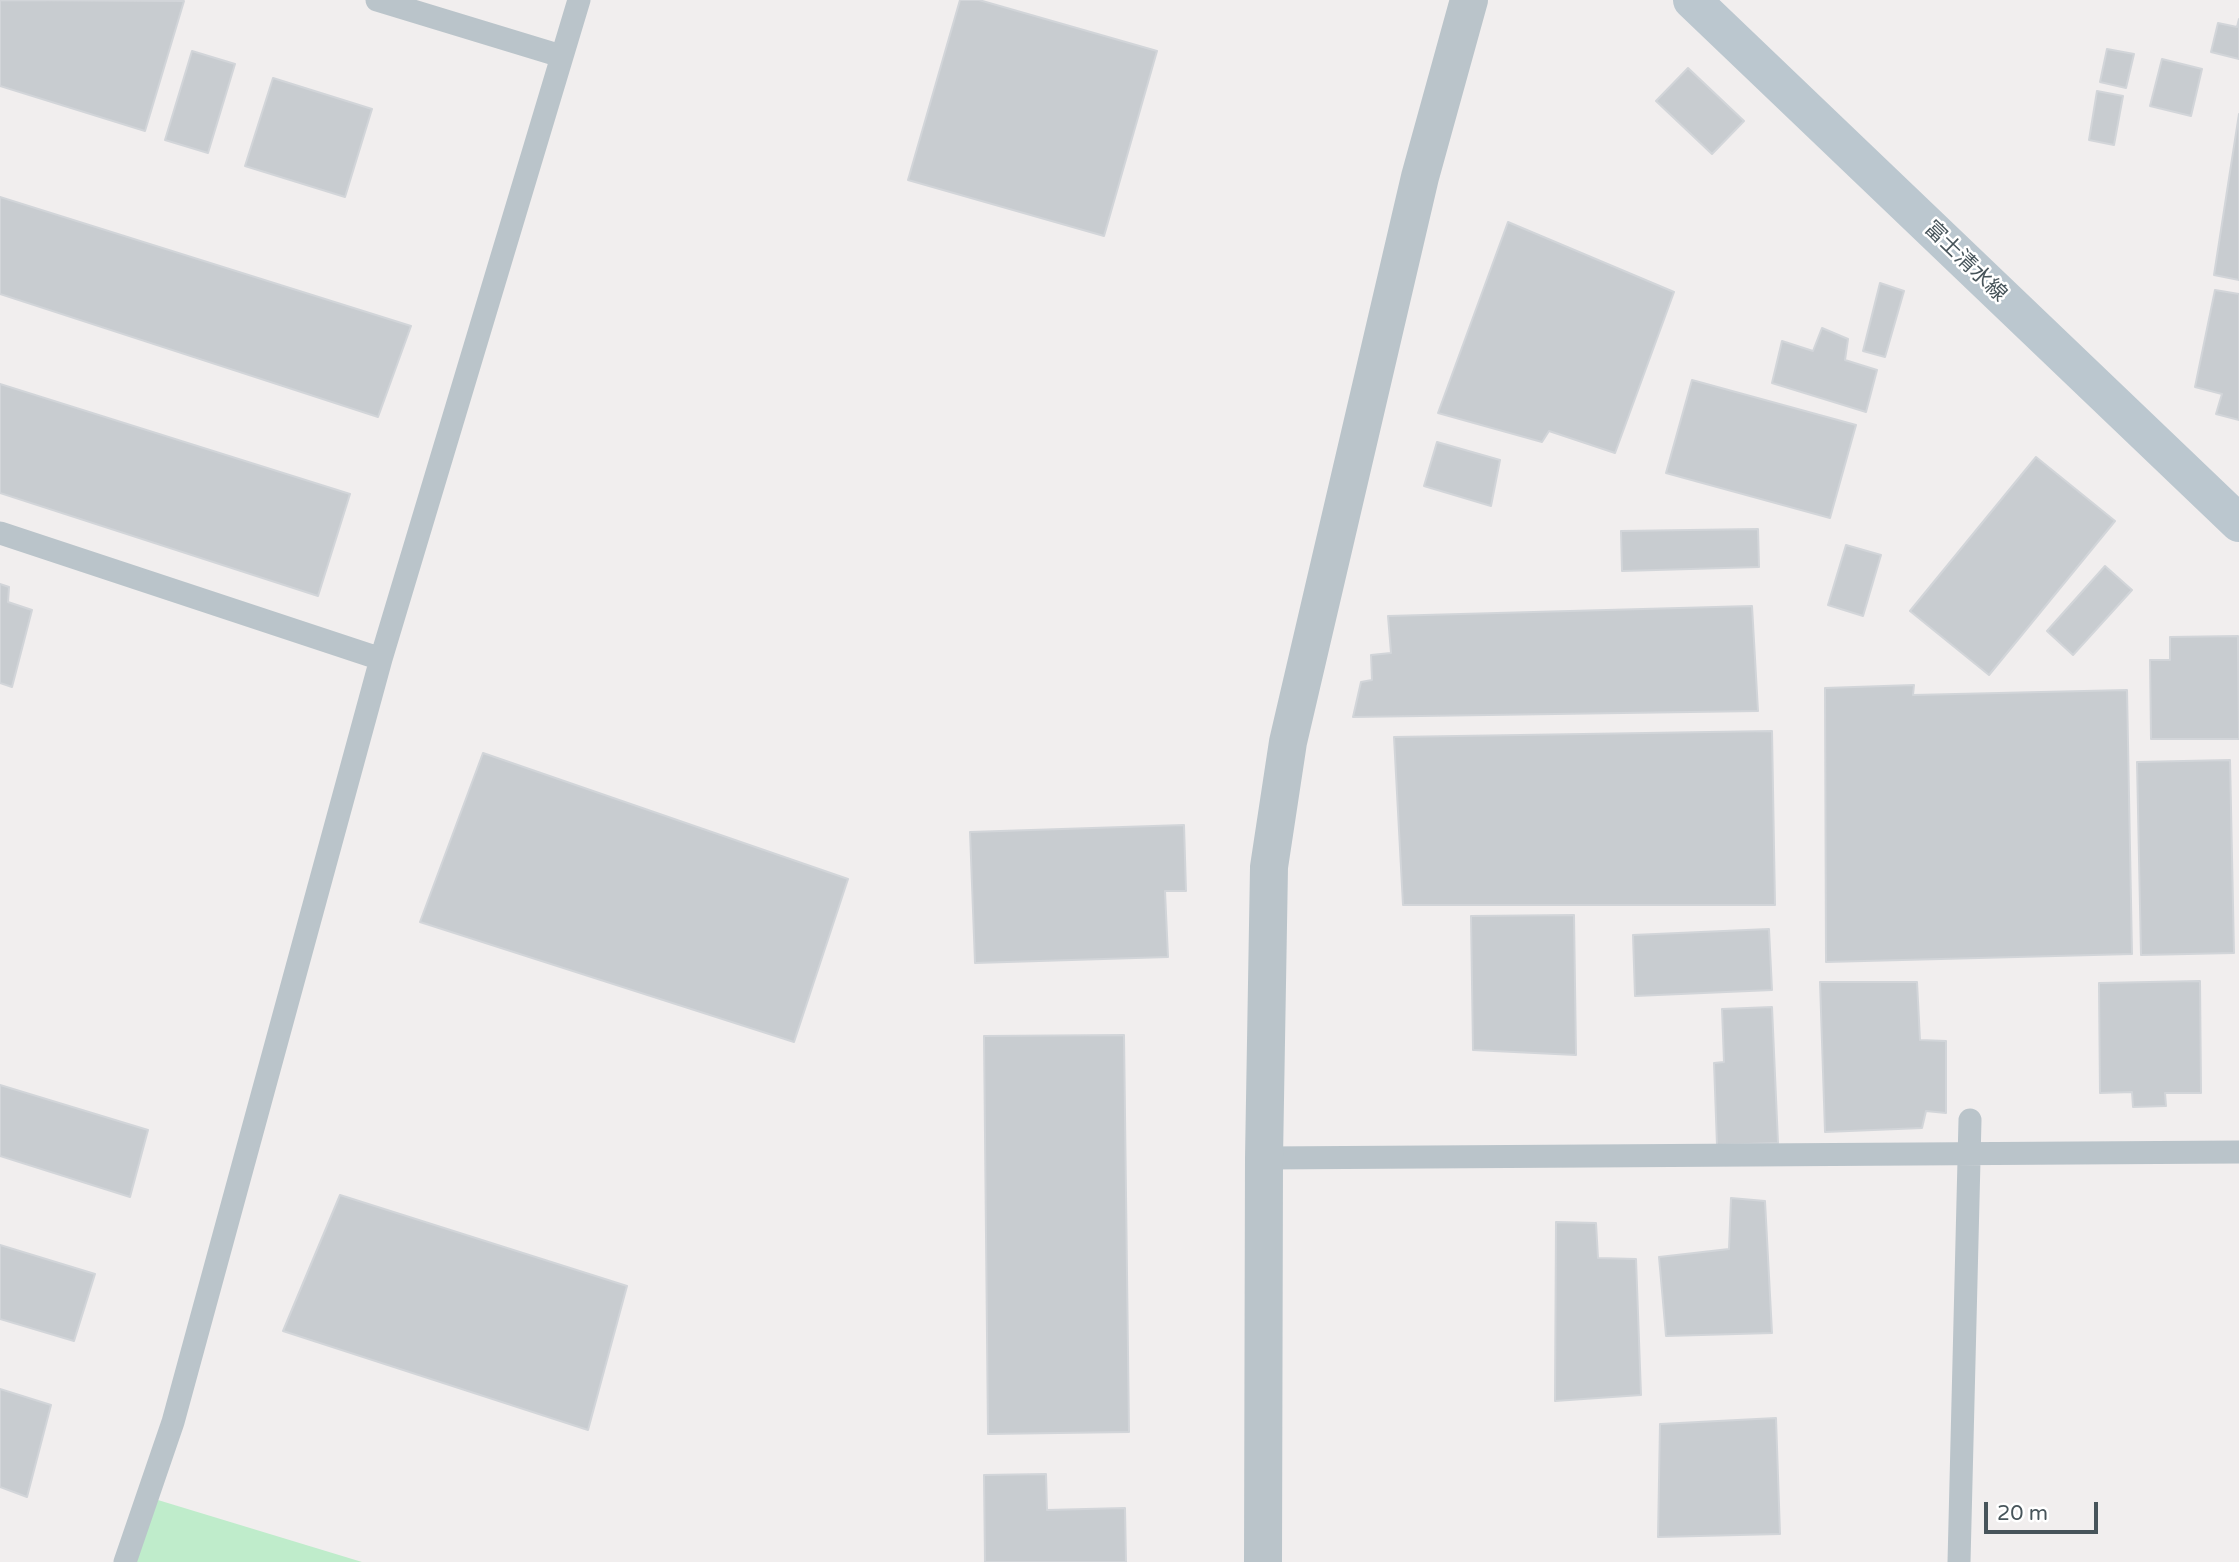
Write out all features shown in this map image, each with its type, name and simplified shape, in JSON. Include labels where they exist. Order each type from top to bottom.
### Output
[{"type":"main road","name":"富士清水線","points":[[1692,0],[2239,523]]},
{"type":"street","points":[[1263,1562],[1264,1158],[1269,867],[1288,742],[1420,177],[1469,0]]},
{"type":"lane","points":[[377,0],[561,56]]},
{"type":"lane","points":[[125,1562],[173,1422],[381,659],[579,0]]},
{"type":"lane","points":[[0,533],[381,659]]},
{"type":"lane","points":[[1959,1562],[1970,1120]]},
{"type":"lane","points":[[1264,1158],[2239,1152]]},
{"type":"green space","points":[[148,1497],[362,1562],[125,1562]]},
{"type":"building","points":[[0,0],[184,1],[145,131],[0,86]]},
{"type":"building","points":[[960,0],[979,0],[1157,51],[1104,236],[908,180]]},
{"type":"building","points":[[2239,19],[2239,59],[2211,52],[2218,23],[2237,27]]},
{"type":"building","points":[[2107,49],[2134,54],[2126,88],[2100,82]]},
{"type":"building","points":[[192,51],[235,64],[208,153],[165,140]]},
{"type":"building","points":[[2162,59],[2202,69],[2191,116],[2150,106]]},
{"type":"building","points":[[1688,68],[1744,121],[1712,154],[1656,101]]},
{"type":"building","points":[[273,78],[372,109],[345,197],[245,166]]},
{"type":"building","points":[[2097,91],[2123,96],[2114,145],[2089,140]]},
{"type":"building","points":[[2239,114],[2239,280],[2214,275]]},
{"type":"building","points":[[0,197],[411,326],[378,417],[0,294]]},
{"type":"building","points":[[1508,222],[1674,292],[1615,453],[1549,431],[1542,442],[1438,413]]},
{"type":"building","points":[[1880,283],[1904,291],[1885,357],[1863,351]]},
{"type":"building","points":[[2215,290],[2239,294],[2239,420],[2216,414],[2222,394],[2195,387]]},
{"type":"building","points":[[1822,328],[1848,339],[1845,360],[1877,370],[1866,412],[1772,383],[1782,341],[1813,351]]},
{"type":"building","points":[[1692,380],[1856,425],[1830,518],[1666,473]]},
{"type":"building","points":[[0,384],[350,494],[318,596],[0,493]]},
{"type":"building","points":[[1437,442],[1500,460],[1491,506],[1424,486]]},
{"type":"building","points":[[2036,457],[2115,521],[1989,675],[1910,611]]},
{"type":"building","points":[[1758,529],[1759,567],[1622,571],[1621,531]]},
{"type":"building","points":[[1846,545],[1881,555],[1863,616],[1828,605]]},
{"type":"building","points":[[2105,566],[2132,590],[2073,655],[2047,631]]},
{"type":"building","points":[[0,584],[9,587],[8,602],[32,610],[12,687],[0,683]]},
{"type":"building","points":[[1752,606],[1758,711],[1353,717],[1361,682],[1372,680],[1371,655],[1391,653],[1388,616]]},
{"type":"building","points":[[2238,636],[2239,739],[2151,739],[2150,660],[2170,660],[2170,637]]},
{"type":"building","points":[[1914,685],[1913,695],[2127,690],[2132,954],[1826,962],[1825,688]]},
{"type":"building","points":[[1772,731],[1775,905],[1403,905],[1394,737]]},
{"type":"building","points":[[483,753],[848,879],[794,1042],[420,922]]},
{"type":"building","points":[[2230,760],[2234,953],[2141,955],[2137,762]]},
{"type":"building","points":[[1184,825],[1186,891],[1165,891],[1168,957],[975,963],[970,832]]},
{"type":"building","points":[[1574,915],[1576,1055],[1473,1050],[1471,916]]},
{"type":"building","points":[[1769,929],[1772,990],[1635,996],[1633,935]]},
{"type":"building","points":[[2200,981],[2201,1093],[2165,1093],[2166,1106],[2133,1107],[2132,1092],[2100,1093],[2099,983]]},
{"type":"building","points":[[1820,982],[1917,982],[1920,1040],[1946,1041],[1946,1113],[1926,1111],[1922,1128],[1825,1132]]},
{"type":"building","points":[[1772,1007],[1778,1143],[1717,1145],[1714,1063],[1724,1062],[1722,1009]]},
{"type":"building","points":[[1124,1035],[1129,1432],[988,1434],[984,1036]]},
{"type":"building","points":[[0,1085],[148,1130],[130,1197],[0,1156]]},
{"type":"building","points":[[340,1195],[627,1286],[588,1430],[283,1331]]},
{"type":"building","points":[[1731,1198],[1765,1201],[1772,1333],[1666,1336],[1659,1257],[1729,1249]]},
{"type":"building","points":[[1556,1222],[1596,1223],[1598,1258],[1636,1259],[1641,1395],[1555,1401]]},
{"type":"building","points":[[0,1245],[95,1274],[74,1341],[0,1319]]},
{"type":"building","points":[[0,1389],[51,1405],[27,1497],[0,1487]]},
{"type":"building","points":[[1776,1418],[1780,1534],[1658,1537],[1660,1424]]},
{"type":"building","points":[[1046,1474],[1047,1510],[1125,1508],[1126,1562],[985,1562],[984,1475]]}]
